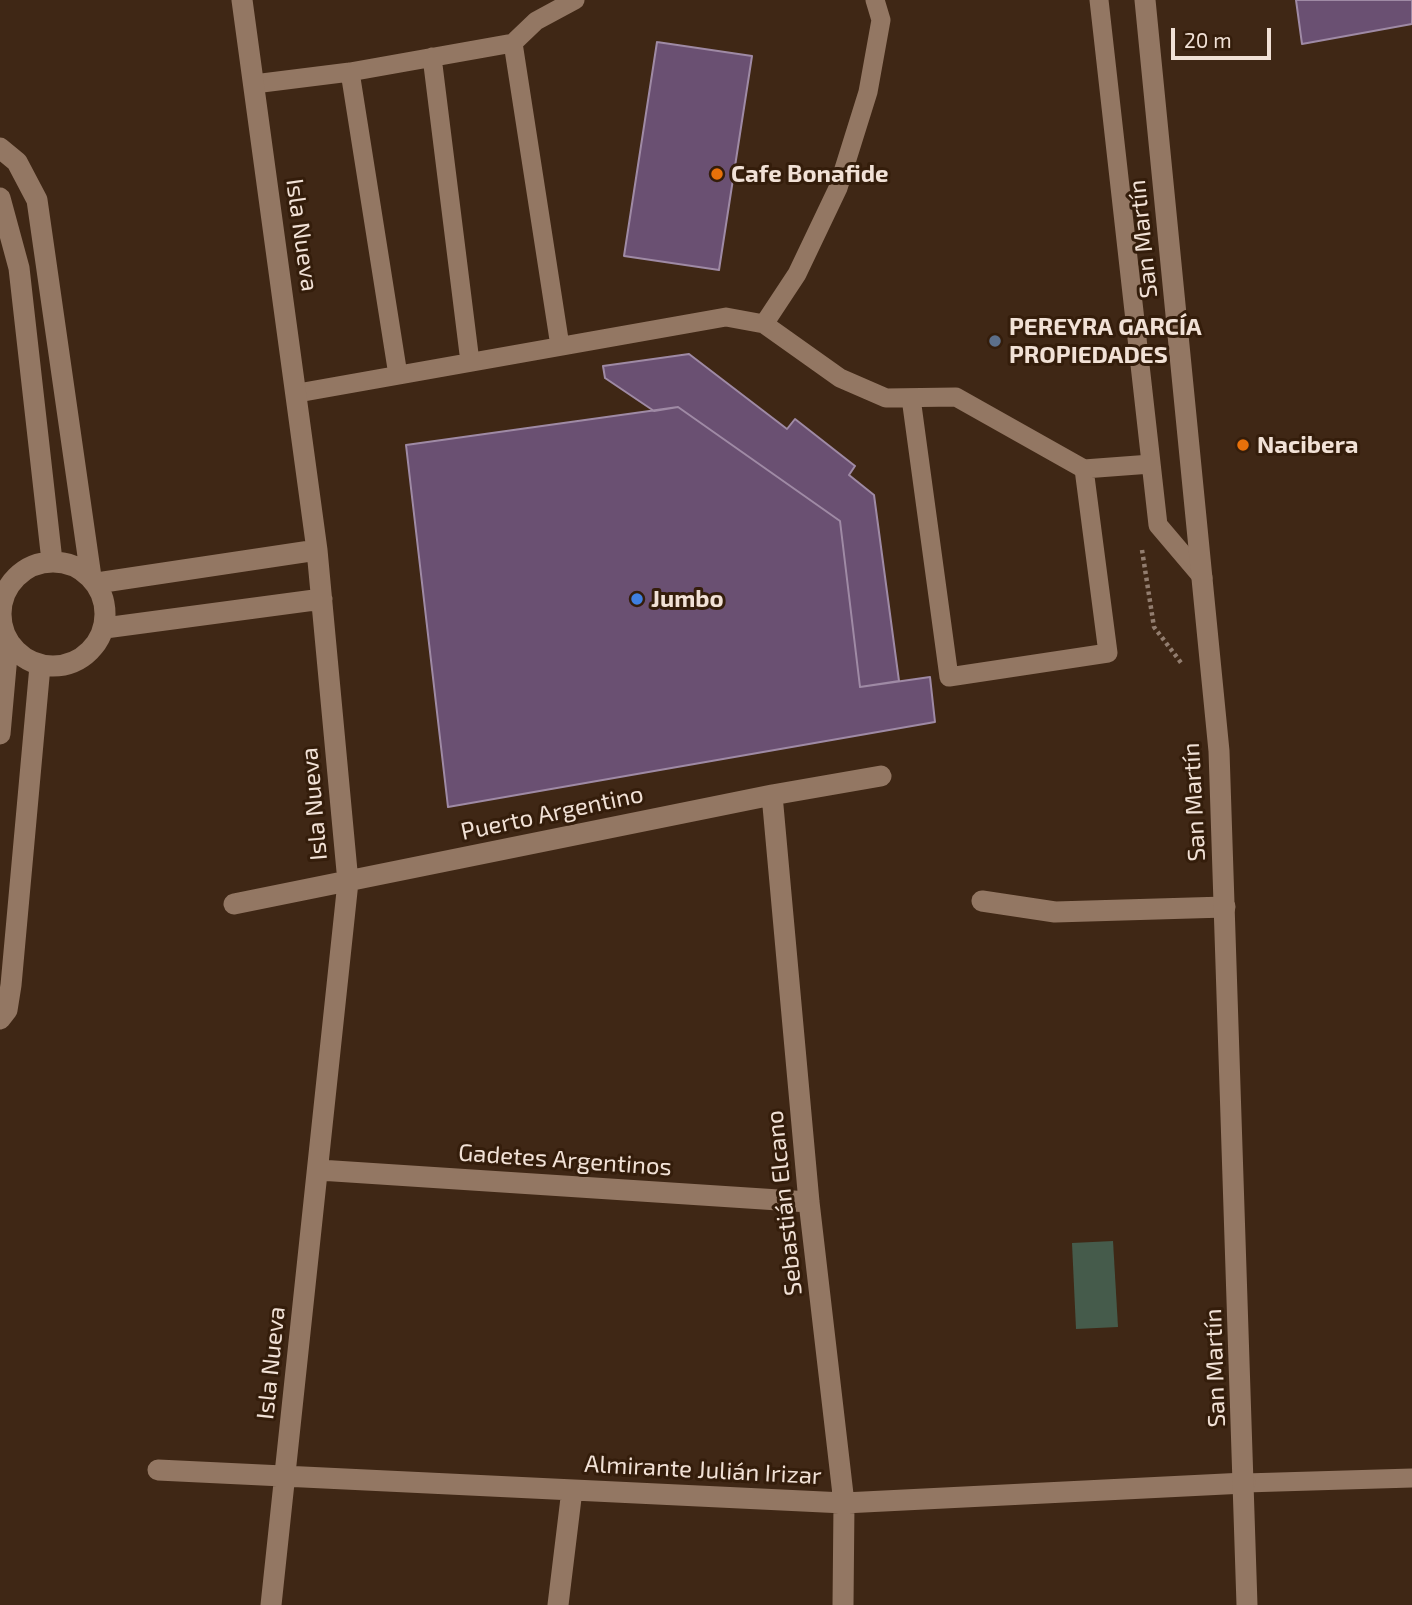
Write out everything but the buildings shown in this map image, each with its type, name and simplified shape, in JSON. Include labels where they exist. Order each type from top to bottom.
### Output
[{"type":"street","name":"Isla Nueva","points":[[242,0],[298,393],[317,550],[348,882],[271,1605]]},
{"type":"street","name":"San Martín","points":[[1145,0],[1219,751],[1247,1605]]},
{"type":"street","points":[[0,148],[17,162],[37,200],[94,580],[105,605],[104,628],[91,652],[67,665],[40,666],[21,658],[3,634]]},
{"type":"street","points":[[0,198],[19,268],[52,561]]},
{"type":"street","points":[[0,734],[2,593],[23,570],[52,561],[73,565],[94,580],[317,550]]},
{"type":"street","points":[[104,628],[322,599]]},
{"type":"street","points":[[0,1019],[7,1010],[11,985],[40,666]]},
{"type":"street","name":"Puerto Argentino","points":[[234,904],[772,795],[881,776]]},
{"type":"street","name":"Sebastián Elcano","points":[[772,795],[809,1202],[844,1503],[842,1605]]},
{"type":"street","points":[[982,901],[1055,912],[1224,907]]},
{"type":"street","name":"Gadetes Argentinos","points":[[318,1170],[809,1202]]},
{"type":"street","name":"Almirante Julián Irizar","points":[[158,1470],[285,1474],[844,1503],[1245,1483]]},
{"type":"street","points":[[558,1605],[572,1490]]},
{"type":"lane","points":[[254,84],[350,72],[513,43],[536,21],[575,0]]},
{"type":"lane","points":[[764,324],[797,274],[838,188],[867,92],[881,20],[875,0]]},
{"type":"lane","points":[[1098,0],[1158,525],[1203,578]]},
{"type":"lane","points":[[513,43],[560,346]]},
{"type":"lane","points":[[432,57],[470,362]]},
{"type":"lane","points":[[350,72],[398,375]]},
{"type":"lane","points":[[298,393],[726,317],[764,324],[840,377],[886,398],[956,397],[1084,469],[1151,464]]},
{"type":"lane","points":[[911,398],[949,677],[1108,653],[1084,469]]},
{"type":"lane","points":[[1245,1483],[1412,1478]]},
{"type":"path","points":[[1142,546],[1154,627],[1187,670]]},
{"type":"green space","points":[[1113,1241],[1118,1327],[1076,1329],[1072,1243]]},
{"type":"place","name":"Cafe Bonafide","points":[[717,174]]},
{"type":"place","name":"PEREYRA GARCÍA PROPIEDADES","points":[[995,341]]},
{"type":"place","name":"Nacibera","points":[[1243,445]]},
{"type":"place","name":"Jumbo","points":[[637,599]]}]
